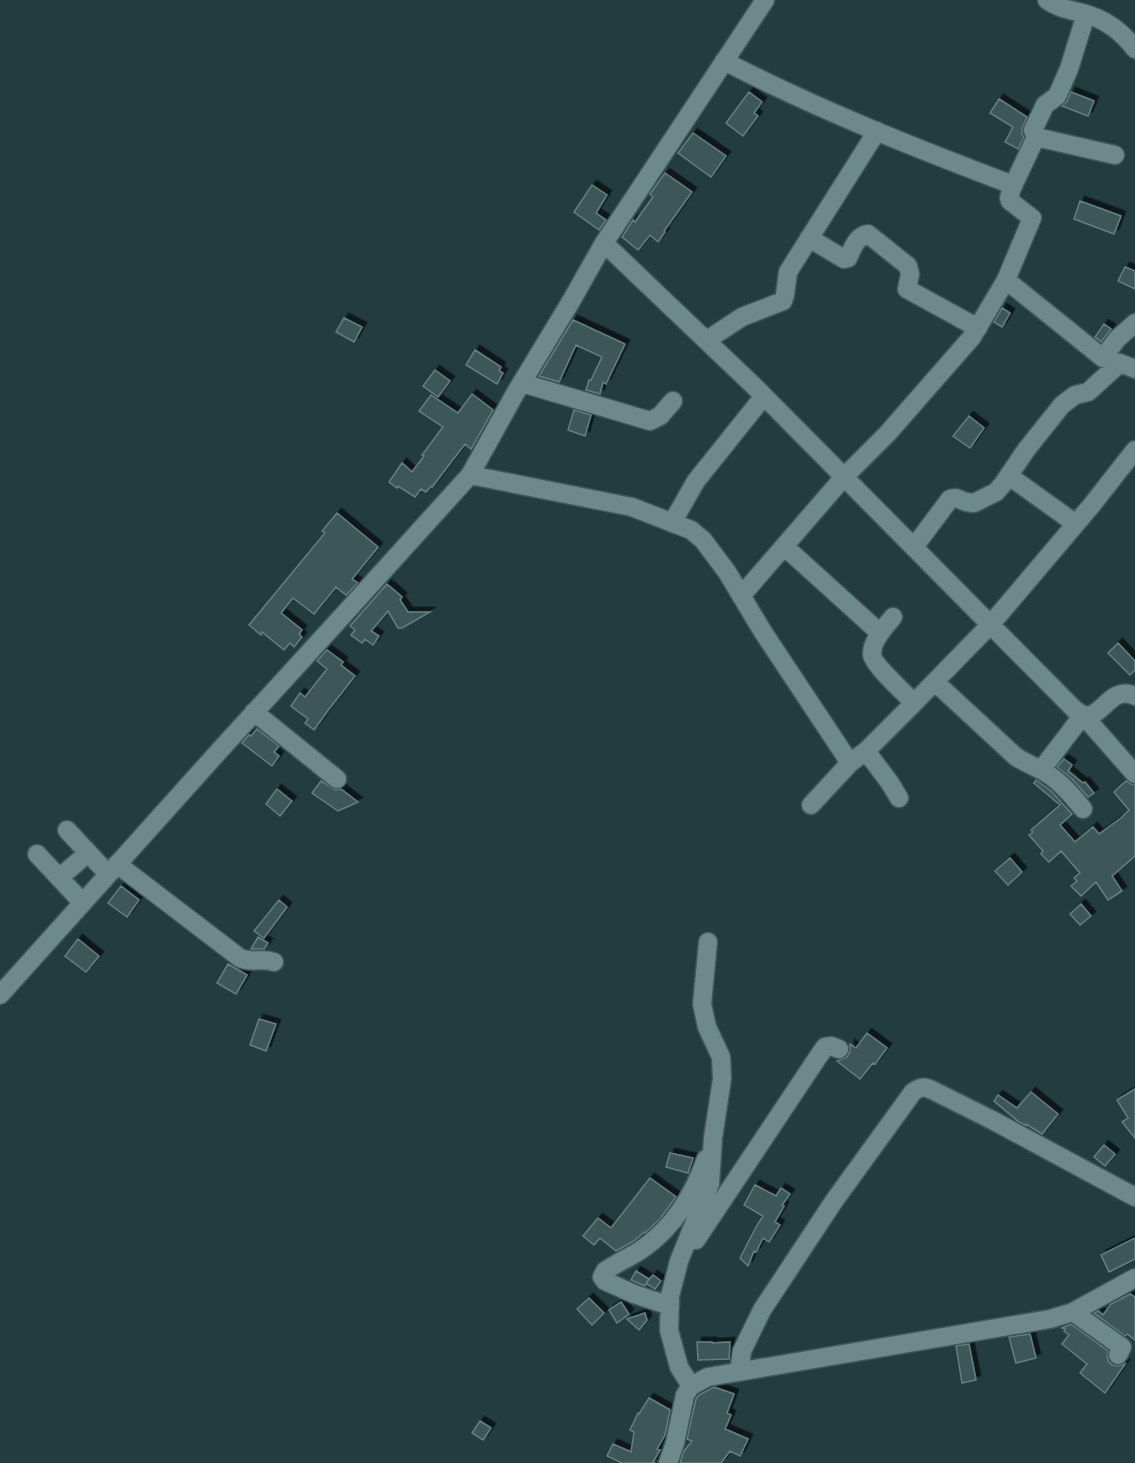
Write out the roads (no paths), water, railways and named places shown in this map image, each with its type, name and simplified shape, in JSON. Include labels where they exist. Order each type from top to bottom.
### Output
[{"type":"street","points":[[0,995],[470,475],[604,243],[765,0]]},
{"type":"street","points":[[1047,0],[1061,8],[1102,20],[1126,38],[1135,49]]},
{"type":"street","points":[[741,596],[844,477],[888,433],[978,328],[1005,280],[1032,218],[1009,198],[1036,137],[1033,130],[1045,105],[1057,96],[1070,69],[1086,14]]},
{"type":"street","points":[[724,61],[794,96],[946,160],[1005,182],[1012,188]]},
{"type":"street","points":[[706,340],[742,318],[783,301],[788,272],[877,131]]},
{"type":"street","points":[[1036,137],[1115,154]]},
{"type":"street","points":[[809,238],[844,259],[848,258],[858,239],[868,234],[908,266],[910,274],[907,289],[978,328]]},
{"type":"street","points":[[604,243],[764,396],[1075,710],[1083,715],[1135,774]]},
{"type":"street","points":[[1005,280],[1119,364]]},
{"type":"street","points":[[1119,364],[1117,339],[1135,323]]},
{"type":"street","points":[[914,547],[950,499],[956,498],[974,503],[996,492],[1004,484],[1026,450],[1069,399],[1088,392],[1119,364]]},
{"type":"street","points":[[522,382],[650,421],[660,416],[673,401]]},
{"type":"street","points":[[672,523],[696,481],[764,396]]},
{"type":"street","points":[[812,805],[850,763],[866,752],[991,624],[1135,450]]},
{"type":"street","points":[[470,475],[633,507],[690,530],[703,540],[727,572],[763,632],[850,763]]},
{"type":"street","points":[[1009,476],[1076,524]]},
{"type":"street","points":[[785,547],[880,633]]},
{"type":"street","points":[[893,617],[880,633],[872,651],[873,658],[914,703]]},
{"type":"street","points":[[935,682],[1015,756],[1024,763],[1041,770],[1069,792],[1083,809]]},
{"type":"street","points":[[1083,715],[1090,715],[1115,696],[1123,693],[1135,696]]},
{"type":"street","points":[[254,712],[337,778]]},
{"type":"street","points":[[1041,770],[1083,715]]},
{"type":"street","points":[[866,752],[899,798]]},
{"type":"street","points":[[67,830],[88,853],[240,958],[248,962],[268,960],[274,963]]},
{"type":"street","points":[[59,878],[88,853]]},
{"type":"street","points":[[37,854],[82,902]]},
{"type":"street","points":[[691,1386],[679,1367],[669,1330],[670,1296],[679,1261],[710,1184],[713,1138],[722,1079],[721,1057],[707,1027],[702,1004],[708,942]]},
{"type":"street","points":[[679,1261],[693,1246],[825,1047],[831,1046],[839,1049]]},
{"type":"street","points":[[739,1372],[742,1351],[762,1310],[834,1201],[913,1092],[920,1087],[926,1087],[983,1116],[1135,1197]]},
{"type":"street","points":[[670,1306],[634,1294],[605,1281],[602,1277],[605,1271],[658,1237],[677,1215],[693,1193],[713,1138]]},
{"type":"street","points":[[668,1463],[675,1443],[685,1395],[691,1386],[708,1377],[1050,1319],[1073,1312],[1131,1285]]},
{"type":"street","points":[[1073,1312],[1122,1347],[1118,1355]]}]
